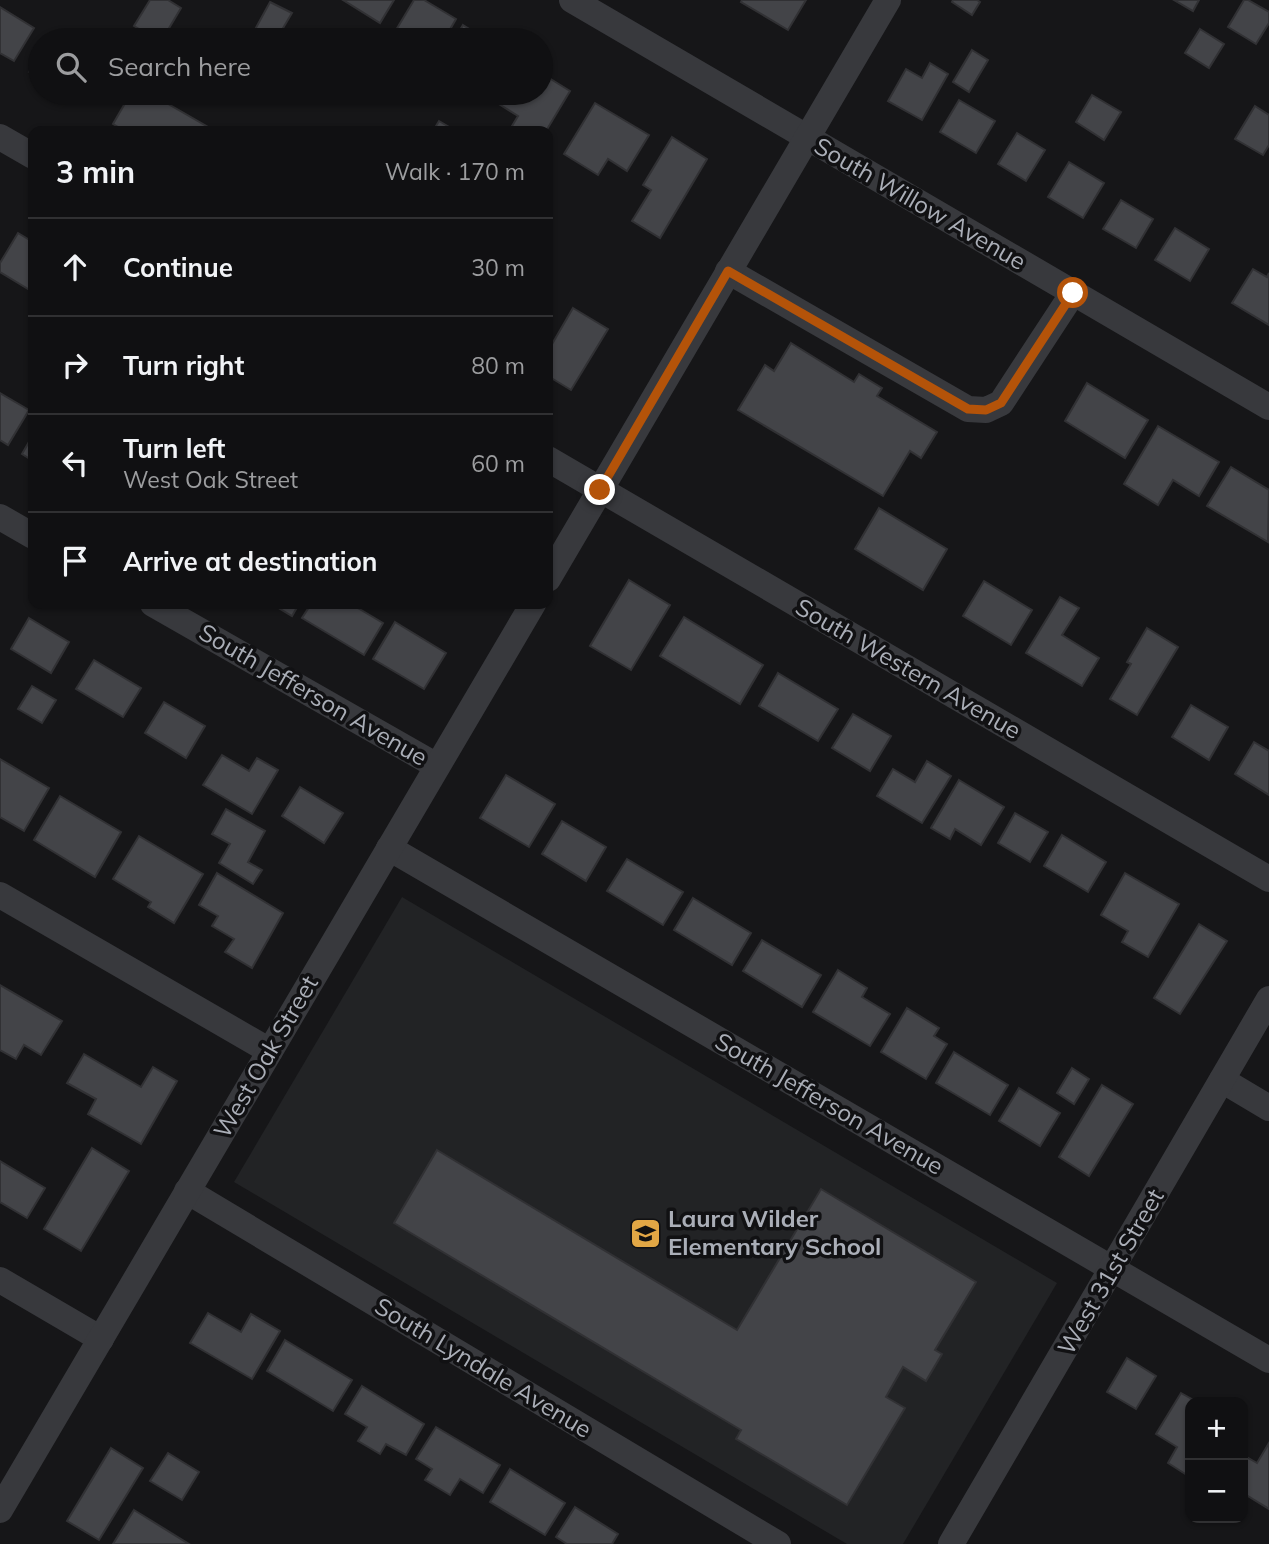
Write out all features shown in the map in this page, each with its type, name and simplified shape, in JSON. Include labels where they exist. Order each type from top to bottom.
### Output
[{"type":"street","name":"South Willow Avenue","points":[[572,0],[1269,407]]},
{"type":"street","points":[[553,570],[888,0]]},
{"type":"street","points":[[0,136],[28,153]]},
{"type":"street","points":[[728,271],[968,409],[986,410],[1001,403],[1073,293]]},
{"type":"street","name":"South Western Avenue","points":[[553,462],[1269,880]]},
{"type":"street","points":[[0,517],[28,533]]},
{"type":"street","name":"South Jefferson Avenue","points":[[162,609],[437,766]]},
{"type":"street","name":"West Oak Street","points":[[0,1510],[530,609]]},
{"type":"street","name":"South Jefferson Avenue","points":[[389,848],[1269,1360]]},
{"type":"street","points":[[0,895],[270,1051]]},
{"type":"street","name":"West 31st Street","points":[[951,1544],[1269,999]]},
{"type":"street","points":[[1222,1080],[1269,1108]]},
{"type":"street","name":"South Lyndale Avenue","points":[[187,1191],[778,1544]]},
{"type":"street","points":[[0,1280],[101,1339]]},
{"type":"shaded area","name":"Laura Wilder Elementary School","points":[[402,897],[1057,1283],[903,1544],[847,1544],[234,1182]]},
{"type":"building","points":[[150,0],[168,0],[181,8],[169,28],[134,26]]},
{"type":"building","points":[[343,0],[394,0],[380,23]]},
{"type":"building","points":[[414,0],[424,0],[456,19],[451,28],[397,28]]},
{"type":"building","points":[[806,0],[788,30],[741,2]]},
{"type":"building","points":[[1174,0],[1199,0],[1193,11]]},
{"type":"building","points":[[1244,0],[1269,12],[1269,23],[1256,44],[1228,27]]},
{"type":"building","points":[[270,2],[292,13],[283,28],[256,28]]},
{"type":"building","points":[[952,2],[980,2],[972,15]]},
{"type":"building","points":[[0,7],[34,28],[28,28],[28,38],[14,61],[0,53]]},
{"type":"building","points":[[1200,29],[1224,44],[1209,68],[1185,53]]},
{"type":"building","points":[[972,50],[988,60],[969,92],[953,82]]},
{"type":"building","points":[[930,63],[948,74],[922,120],[888,101],[906,69],[922,78]]},
{"type":"building","points":[[553,80],[570,91],[549,126],[512,126],[518,116],[501,105],[553,105]]},
{"type":"building","points":[[1092,95],[1121,112],[1104,140],[1076,122]]},
{"type":"building","points":[[959,100],[995,121],[976,153],[940,132]]},
{"type":"building","points":[[595,103],[649,135],[627,171],[608,159],[598,175],[564,154]]},
{"type":"building","points":[[124,105],[170,105],[206,126],[116,126],[113,124]]},
{"type":"building","points":[[1255,106],[1269,115],[1269,145],[1263,155],[1235,139]]},
{"type":"building","points":[[1017,133],[1045,150],[1026,181],[998,164]]},
{"type":"building","points":[[672,137],[707,159],[660,238],[632,221],[651,190],[643,185]]},
{"type":"building","points":[[1069,162],[1104,183],[1083,218],[1048,197]]},
{"type":"building","points":[[1121,200],[1153,219],[1136,248],[1103,229]]},
{"type":"building","points":[[1175,228],[1209,249],[1190,281],[1155,260]]},
{"type":"building","points":[[18,233],[28,239],[28,289],[0,272],[0,263]]},
{"type":"building","points":[[1253,269],[1267,277],[1269,273],[1269,325],[1232,303]]},
{"type":"building","points":[[573,308],[608,329],[571,390],[553,379],[553,342]]},
{"type":"building","points":[[791,343],[854,382],[859,374],[882,388],[877,396],[937,432],[921,458],[910,451],[883,496],[738,410],[765,365],[774,371]]},
{"type":"building","points":[[1087,383],[1148,420],[1125,458],[1065,421]]},
{"type":"building","points":[[0,393],[28,412],[8,445],[0,440]]},
{"type":"building","points":[[1158,426],[1219,462],[1199,496],[1173,480],[1158,505],[1124,484]]},
{"type":"building","points":[[28,444],[28,458],[22,454]]},
{"type":"building","points":[[1231,467],[1269,490],[1268,542],[1207,506]]},
{"type":"building","points":[[879,508],[947,549],[923,590],[855,549]]},
{"type":"building","points":[[629,580],[670,605],[631,670],[590,646]]},
{"type":"building","points":[[984,581],[1032,610],[1011,645],[963,616]]},
{"type":"building","points":[[1060,597],[1079,608],[1062,635],[1099,658],[1082,686],[1026,653]]},
{"type":"building","points":[[280,609],[296,609],[292,616]]},
{"type":"building","points":[[308,609],[359,609],[383,623],[364,655],[302,618]]},
{"type":"building","points":[[684,617],[763,665],[740,704],[660,656]]},
{"type":"building","points":[[29,618],[69,642],[51,673],[11,649]]},
{"type":"building","points":[[395,622],[446,653],[424,689],[373,659]]},
{"type":"building","points":[[1147,628],[1178,647],[1137,715],[1110,699],[1131,664],[1127,662]]},
{"type":"building","points":[[94,660],[141,688],[123,717],[76,689]]},
{"type":"building","points":[[778,673],[838,709],[818,741],[759,706]]},
{"type":"building","points":[[32,686],[56,700],[42,723],[18,709]]},
{"type":"building","points":[[164,702],[205,726],[186,758],[145,733]]},
{"type":"building","points":[[1191,705],[1228,727],[1209,760],[1172,737]]},
{"type":"building","points":[[853,714],[891,736],[870,771],[832,748]]},
{"type":"building","points":[[1254,742],[1269,751],[1269,795],[1235,774]]},
{"type":"building","points":[[222,755],[249,771],[257,758],[278,770],[252,814],[203,785]]},
{"type":"building","points":[[0,759],[49,788],[24,831],[0,817]]},
{"type":"building","points":[[927,761],[951,776],[922,823],[877,796],[893,769],[915,782]]},
{"type":"building","points":[[506,775],[555,804],[529,847],[480,818]]},
{"type":"building","points":[[959,780],[1004,807],[981,845],[955,829],[950,839],[931,828]]},
{"type":"building","points":[[300,787],[343,813],[324,843],[282,816]]},
{"type":"building","points":[[60,796],[121,832],[95,877],[34,840]]},
{"type":"building","points":[[226,809],[265,831],[248,862],[262,870],[253,884],[219,863],[230,844],[212,834]]},
{"type":"building","points":[[1015,813],[1048,832],[1030,862],[998,843]]},
{"type":"building","points":[[562,821],[606,847],[586,881],[542,854]]},
{"type":"building","points":[[1062,835],[1106,862],[1088,892],[1044,866]]},
{"type":"building","points":[[139,836],[203,874],[174,923],[148,907],[151,902],[113,879]]},
{"type":"building","points":[[627,859],[683,892],[663,925],[607,891]]},
{"type":"building","points":[[217,873],[283,913],[252,968],[225,952],[234,939],[212,926],[218,916],[199,905]]},
{"type":"building","points":[[1125,873],[1179,904],[1148,957],[1122,942],[1128,931],[1101,915]]},
{"type":"building","points":[[693,898],[751,933],[732,965],[674,930]]},
{"type":"building","points":[[1199,924],[1227,941],[1180,1014],[1154,998]]},
{"type":"building","points":[[762,940],[821,975],[802,1007],[743,971]]},
{"type":"building","points":[[838,970],[867,988],[862,997],[890,1014],[870,1046],[813,1012]]},
{"type":"building","points":[[0,985],[62,1021],[41,1055],[24,1045],[16,1059],[0,1050]]},
{"type":"building","points":[[907,1008],[939,1028],[934,1036],[947,1044],[926,1079],[881,1052]]},
{"type":"building","points":[[954,1052],[1008,1085],[990,1115],[936,1083]]},
{"type":"building","points":[[84,1054],[141,1087],[153,1067],[177,1081],[141,1144],[88,1114],[96,1099],[67,1083]]},
{"type":"building","points":[[1072,1068],[1089,1079],[1074,1104],[1057,1093]]},
{"type":"building","points":[[1102,1085],[1133,1104],[1089,1176],[1059,1157]]},
{"type":"building","points":[[1019,1088],[1060,1113],[1040,1146],[999,1121]]},
{"type":"building","points":[[92,1148],[129,1171],[81,1251],[44,1229]]},
{"type":"building","points":[[437,1150],[737,1330],[821,1189],[976,1282],[935,1350],[942,1354],[926,1381],[903,1367],[886,1397],[905,1408],[847,1505],[736,1439],[741,1430],[394,1223]]},
{"type":"building","points":[[0,1161],[45,1188],[27,1218],[0,1202]]},
{"type":"building","points":[[208,1313],[241,1332],[251,1314],[280,1331],[252,1379],[190,1343]]},
{"type":"building","points":[[285,1340],[352,1380],[333,1411],[267,1371]]},
{"type":"building","points":[[1127,1358],[1156,1376],[1136,1409],[1107,1392]]},
{"type":"building","points":[[362,1386],[424,1424],[406,1455],[386,1444],[380,1454],[358,1441],[367,1427],[345,1414]]},
{"type":"building","points":[[1181,1393],[1188,1397],[1185,1397],[1185,1474],[1168,1463],[1177,1447],[1156,1434]]},
{"type":"building","points":[[436,1427],[500,1465],[483,1493],[460,1479],[450,1495],[425,1480],[432,1469],[416,1459]]},
{"type":"building","points":[[1269,1443],[1269,1509],[1248,1496],[1248,1458],[1257,1463]]},
{"type":"building","points":[[111,1448],[143,1468],[99,1540],[67,1521]]},
{"type":"building","points":[[168,1453],[199,1472],[182,1500],[150,1481]]},
{"type":"building","points":[[510,1469],[565,1503],[545,1535],[490,1502]]},
{"type":"building","points":[[575,1507],[618,1534],[612,1544],[567,1544],[556,1537]]},
{"type":"building","points":[[134,1510],[189,1544],[113,1544]]},
{"type":"place","name":"Laura Wilder Elementary School","points":[[645,1233]]},
{"type":"route","points":[[600,490],[728,271],[968,409],[986,410],[1001,403],[1073,293]]}]
